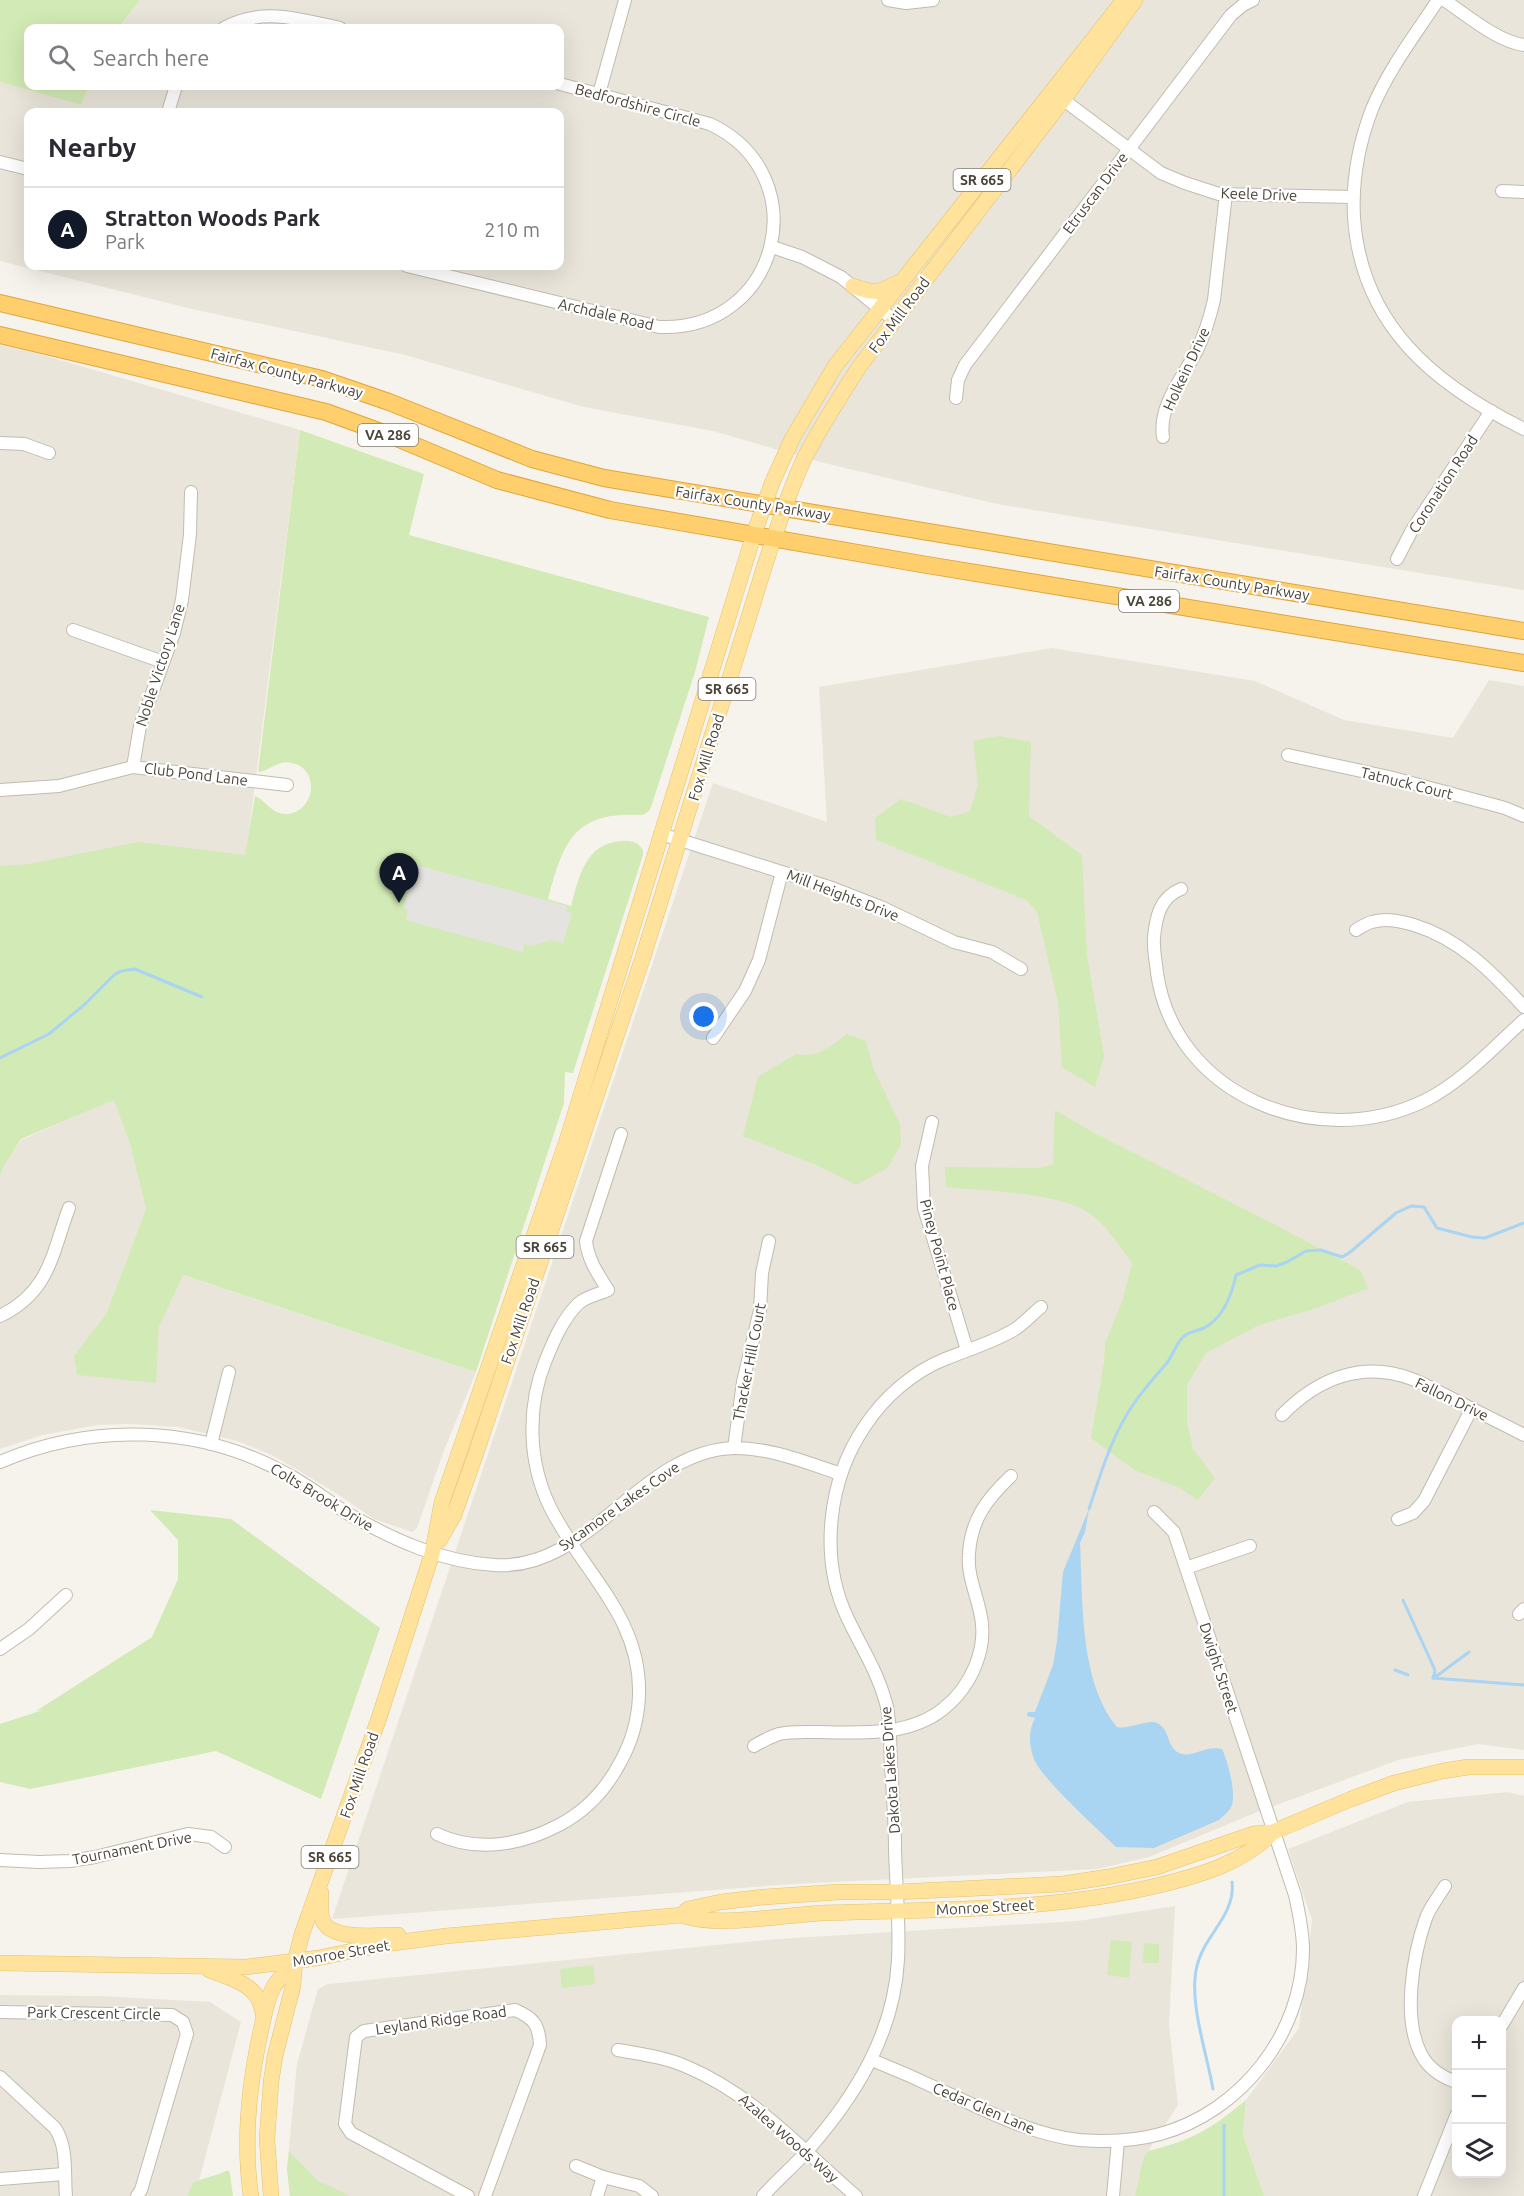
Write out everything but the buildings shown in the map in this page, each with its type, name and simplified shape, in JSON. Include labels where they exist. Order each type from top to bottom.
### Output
[{"type":"highway","name":"Fairfax County Parkway","points":[[0,303],[322,379],[389,402],[497,447],[569,470],[784,509],[1524,631]]},
{"type":"highway","name":"Fairfax County Parkway","points":[[0,335],[326,412],[392,436],[497,480],[586,504],[927,565],[1524,663]]},
{"type":"main road","name":"Fox Mill Road","points":[[432,1554],[454,1515],[475,1456],[640,968],[774,538],[803,461],[859,367],[1058,96],[1124,0]]},
{"type":"main road","name":"Fox Mill Road","points":[[271,2196],[267,2139],[271,2082],[275,2056],[293,1986],[295,1961],[373,1737],[432,1554],[442,1502],[567,1140],[754,534],[776,474],[807,411],[835,366],[879,308],[1058,96],[1135,0]]},
{"type":"main road","points":[[854,286],[878,292],[902,280]]},
{"type":"main road","name":"Monroe Street","points":[[682,1915],[688,1909],[722,1902],[808,1894],[1062,1884],[1108,1877],[1157,1867],[1252,1834],[1273,1832],[1371,1791],[1414,1778],[1468,1767],[1524,1767]]},
{"type":"main road","name":"Monroe Street","points":[[0,1963],[246,1967],[446,1936],[682,1915],[693,1919],[748,1919],[818,1913],[1047,1904],[1086,1900],[1176,1881],[1227,1864],[1260,1845],[1273,1832]]},
{"type":"main road","points":[[321,1884],[320,1904],[323,1921],[333,1931],[343,1934],[446,1936]]},
{"type":"main road","name":"Fox Mill Road","points":[[251,2196],[247,2147],[249,2113],[252,2080],[263,2020],[273,1987],[295,1961]]},
{"type":"main road","points":[[201,1966],[252,1989],[261,2003],[263,2020]]},
{"type":"street","points":[[599,94],[625,0]]},
{"type":"street","points":[[888,0],[906,3],[933,0]]},
{"type":"street","name":"Etruscan Drive","points":[[956,398],[958,380],[965,365],[1231,15],[1243,4],[1253,0]]},
{"type":"street","points":[[1438,0],[1392,70],[1372,108],[1365,129],[1353,197],[1356,237],[1362,266],[1372,294],[1386,320],[1403,343],[1443,380],[1467,397],[1524,429]]},
{"type":"street","points":[[1444,0],[1513,44],[1524,45]]},
{"type":"street","points":[[235,24],[248,19],[271,16],[293,17],[323,24]]},
{"type":"street","name":"Bedfordshire Circle","points":[[564,85],[710,124],[726,132],[741,144],[761,172],[770,193],[774,215],[772,247]]},
{"type":"street","points":[[169,108],[175,90]]},
{"type":"street","name":"Keele Drive","points":[[1058,96],[1150,166],[1197,188],[1226,194],[1353,197]]},
{"type":"street","points":[[0,162],[24,168]]},
{"type":"street","points":[[1503,191],[1524,192]]},
{"type":"street","name":"Holkein Drive","points":[[1164,436],[1163,419],[1166,408],[1197,350],[1210,317],[1226,194]]},
{"type":"street","points":[[772,247],[822,266],[854,286],[895,321]]},
{"type":"street","name":"Archdale Road","points":[[422,270],[650,326],[669,328],[689,326],[707,320],[732,306],[757,279],[772,247]]},
{"type":"street","name":"Coronation Road","points":[[1397,559],[1412,530],[1491,411]]},
{"type":"street","points":[[0,443],[24,444],[49,453]]},
{"type":"street","name":"Noble Victory Lane","points":[[133,767],[140,726],[174,633],[188,567],[191,492]]},
{"type":"street","points":[[73,630],[163,662]]},
{"type":"street","name":"Tatnuck Court","points":[[1288,755],[1389,777],[1505,808],[1524,816]]},
{"type":"street","name":"Club Pond Lane","points":[[0,790],[59,786],[133,767],[287,785]]},
{"type":"street","name":"Mill Heights Drive","points":[[661,834],[832,888],[881,907],[954,942],[992,952],[1021,969]]},
{"type":"street","points":[[712,1038],[745,991],[759,960],[782,872]]},
{"type":"street","points":[[1181,889],[1167,898],[1160,907],[1155,927],[1154,947],[1160,990],[1169,1017],[1184,1043],[1203,1066],[1234,1091],[1272,1109],[1306,1118],[1335,1120],[1373,1118],[1400,1111],[1426,1100],[1449,1086],[1524,1020]]},
{"type":"street","points":[[1356,930],[1371,922],[1389,919],[1436,934],[1477,959],[1524,1007]]},
{"type":"street","name":"Piney Point Place","points":[[932,1122],[922,1166],[924,1208],[967,1350]]},
{"type":"street","points":[[437,1834],[463,1843],[484,1845],[521,1841],[545,1833],[567,1821],[590,1803],[609,1782],[626,1752],[634,1730],[639,1685],[634,1650],[618,1610],[570,1542],[550,1506],[538,1474],[531,1431],[536,1383],[554,1339],[580,1302],[608,1290],[587,1253],[586,1241],[621,1134]]},
{"type":"street","points":[[0,1316],[24,1300],[45,1275],[53,1260],[69,1208]]},
{"type":"street","name":"Thacker Hill Court","points":[[734,1448],[743,1382],[760,1310],[762,1273],[768,1241]]},
{"type":"street","name":"Dakota Lakes Drive","points":[[763,2196],[806,2152],[860,2084],[879,2046],[893,1998],[898,1961],[888,1714],[879,1682],[868,1656],[846,1616],[835,1576],[831,1545],[833,1503],[842,1474],[855,1441],[888,1398],[924,1370],[967,1350],[996,1340],[1016,1329],[1041,1307]]},
{"type":"street","points":[[211,1444],[229,1372]]},
{"type":"street","name":"Fallon Drive","points":[[1282,1415],[1298,1399],[1317,1386],[1342,1376],[1370,1372],[1413,1379],[1524,1435]]},
{"type":"street","points":[[1398,1519],[1413,1513],[1424,1501],[1472,1408]]},
{"type":"street","name":"Colts Brook Drive","points":[[0,1462],[42,1446],[99,1435],[156,1435],[211,1444],[256,1459],[286,1473],[366,1523],[432,1554]]},
{"type":"street","name":"Sycamore Lakes Cove","points":[[432,1554],[471,1563],[509,1565],[547,1556],[570,1542],[668,1469],[704,1454],[734,1448],[778,1454],[842,1474]]},
{"type":"street","points":[[754,1746],[781,1733],[862,1733],[890,1729],[929,1719],[944,1708],[968,1682],[976,1665],[982,1640],[982,1623],[969,1569],[970,1540],[982,1508],[989,1497],[1011,1476]]},
{"type":"street","name":"Dwight Street","points":[[1154,1512],[1174,1532],[1273,1832]]},
{"type":"street","points":[[1186,1568],[1250,1546]]},
{"type":"street","points":[[0,1649],[29,1629],[66,1594]]},
{"type":"street","name":"Cedar Glen Lane","points":[[872,2060],[1038,2132],[1078,2140],[1118,2141],[1162,2134],[1207,2115],[1243,2086],[1272,2051],[1283,2031],[1299,1985],[1303,1950],[1301,1924],[1295,1895],[1273,1832]]},
{"type":"street","name":"Tournament Drive","points":[[0,1860],[70,1861],[188,1834],[211,1837],[225,1847]]},
{"type":"street","points":[[1445,1886],[1427,1917],[1414,1964],[1411,2006],[1414,2033],[1421,2055],[1437,2074],[1452,2080]]},
{"type":"street","points":[[1506,2018],[1524,1988]]},
{"type":"street","name":"Leyland Ridge Road","points":[[468,2196],[351,2133],[345,2124],[356,2037],[364,2031],[515,2010],[527,2015],[539,2030],[540,2045],[485,2196]]},
{"type":"street","name":"Park Crescent Circle","points":[[0,2012],[172,2015],[183,2022],[187,2034],[141,2190],[137,2196]]},
{"type":"street","name":"Azalea Woods Way","points":[[618,2050],[654,2056],[683,2065],[732,2090],[756,2107],[856,2196]]},
{"type":"street","points":[[0,2077],[55,2128],[60,2136],[63,2144],[66,2196]]},
{"type":"street","points":[[1424,2196],[1453,2124]]},
{"type":"street","points":[[1113,2196],[1118,2141]]},
{"type":"street","points":[[576,2166],[603,2177],[639,2186],[652,2196]]},
{"type":"street","points":[[0,2179],[64,2174]]},
{"type":"street","points":[[597,2196],[603,2177]]},
{"type":"shaded area","points":[[140,0],[1524,0],[1524,590],[997,504],[820,462],[713,431],[584,407],[405,355],[188,308],[36,270],[564,270],[564,108],[24,108],[24,267],[0,261],[0,82],[81,105],[87,90],[564,90],[564,24],[121,24]]},
{"type":"shaded area","points":[[0,345],[36,353],[300,430],[246,855],[0,866]]},
{"type":"shaded area","points":[[1052,648],[1255,681],[1344,720],[1453,738],[1489,680],[1524,686],[1524,1750],[1478,1744],[1398,1760],[1255,1813],[1149,1857],[1097,1869],[792,1884],[332,1919],[713,783],[827,822],[819,687]]},
{"type":"shaded area","points":[[417,865],[567,906],[566,912],[572,913],[563,943],[550,940],[532,946],[524,944],[523,952],[406,920],[408,910],[403,908]]},
{"type":"shaded area","points":[[115,1099],[130,1144],[146,1209],[106,1314],[75,1356],[155,1383],[159,1327],[182,1275],[476,1372],[443,1453],[417,1528],[412,1532],[374,1519],[336,1493],[272,1455],[237,1441],[178,1427],[131,1424],[97,1425],[43,1435],[0,1449],[0,1176],[21,1140]]},
{"type":"shaded area","points":[[1508,1792],[1524,1796],[1524,2196],[1264,2196],[1243,2135],[1246,2100],[1299,2028],[1312,1920],[1288,1849],[1408,1802]]},
{"type":"shaded area","points":[[1175,1906],[1169,2024],[1178,2105],[1143,2159],[1135,2196],[290,2196],[287,2169],[297,2064],[318,1989],[328,1984],[777,1939],[1078,1921]]},
{"type":"shaded area","points":[[0,1995],[99,1996],[210,2002],[241,2022],[195,2196],[0,2196]]},
{"type":"green space","points":[[0,0],[140,0],[121,24],[24,24],[24,89],[0,82]]},
{"type":"green space","points":[[28,90],[87,90],[81,105]]},
{"type":"green space","points":[[300,430],[424,474],[409,535],[709,617],[695,672],[650,810],[643,815],[601,818],[587,824],[567,845],[554,878],[548,899],[571,906],[586,863],[600,848],[610,843],[628,841],[637,843],[643,850],[573,1073],[565,1072],[564,1103],[476,1372],[183,1275],[159,1327],[156,1383],[77,1375],[74,1356],[106,1314],[146,1209],[130,1144],[114,1100],[21,1139],[0,1176],[0,866],[29,864],[138,842],[245,855],[255,796],[273,810],[286,814],[296,812],[308,799],[311,790],[310,782],[307,773],[301,767],[287,762],[258,772]]},
{"type":"green space","points":[[999,736],[1031,742],[1029,816],[1082,855],[1087,955],[1104,1056],[1095,1087],[1062,1067],[1058,1002],[1037,912],[1026,900],[876,840],[875,818],[901,799],[951,817],[970,811],[978,785],[973,741]]},
{"type":"green space","points":[[847,1034],[866,1041],[873,1068],[900,1124],[901,1145],[887,1168],[857,1185],[816,1165],[743,1136],[758,1077],[796,1054],[817,1053]]},
{"type":"green space","points":[[1055,1110],[1096,1134],[1360,1270],[1368,1288],[1317,1308],[1259,1325],[1206,1353],[1187,1385],[1187,1422],[1193,1449],[1215,1478],[1198,1500],[1178,1487],[1134,1470],[1091,1438],[1105,1343],[1122,1302],[1132,1264],[1111,1235],[1086,1211],[1056,1200],[1018,1193],[946,1187],[945,1167],[1039,1168],[1053,1164]]},
{"type":"green space","points":[[150,1510],[231,1519],[380,1628],[321,1799],[216,1751],[30,1789],[0,1782],[0,1724],[43,1710],[36,1711],[152,1637],[178,1579],[178,1540]]},
{"type":"green space","points":[[1111,1940],[1132,1942],[1129,1978],[1107,1975]]},
{"type":"green space","points":[[1144,1943],[1159,1944],[1159,1963],[1143,1963]]},
{"type":"green space","points":[[593,1965],[595,1984],[562,1988],[560,1969]]},
{"type":"green space","points":[[1246,2100],[1243,2135],[1264,2196],[1135,2196],[1143,2159],[1148,2151],[1190,2138],[1222,2119]]},
{"type":"green space","points":[[289,2151],[317,2180],[350,2196],[290,2196],[287,2169]]},
{"type":"green space","points":[[228,2170],[233,2196],[187,2196],[193,2183]]},
{"type":"water","points":[[1089,1509],[1085,1532],[1080,1543],[1085,1639],[1089,1664],[1105,1708],[1117,1727],[1157,1723],[1165,1730],[1173,1748],[1182,1754],[1222,1749],[1231,1777],[1233,1800],[1225,1815],[1219,1820],[1154,1848],[1116,1847],[1047,1778],[1034,1759],[1031,1749],[1030,1733],[1035,1718],[1027,1716],[1028,1712],[1035,1712],[1053,1665],[1063,1572]]},
{"type":"waterway","points":[[0,1058],[49,1034],[121,971],[135,969],[202,997]]},
{"type":"waterway","points":[[1089,1509],[1101,1471],[1122,1422],[1146,1387],[1168,1361],[1183,1337],[1211,1324],[1221,1312],[1232,1290],[1236,1275],[1260,1265],[1276,1266],[1306,1251],[1321,1250],[1342,1257],[1396,1213],[1411,1206],[1424,1207],[1437,1228],[1472,1237],[1485,1238],[1524,1223]]},
{"type":"waterway","points":[[1403,1600],[1434,1668],[1433,1678]]},
{"type":"waterway","points":[[1434,1678],[1469,1652]]},
{"type":"waterway","points":[[1395,1670],[1408,1675]]},
{"type":"waterway","points":[[1433,1678],[1524,1685]]},
{"type":"waterway","points":[[1213,2089],[1199,2027],[1195,1980],[1201,1955],[1229,1905],[1232,1882]]},
{"type":"waterway","points":[[1224,2125],[1224,2196]]},
{"type":"place","name":"Stratton Woods Park","points":[[399,903]]}]
